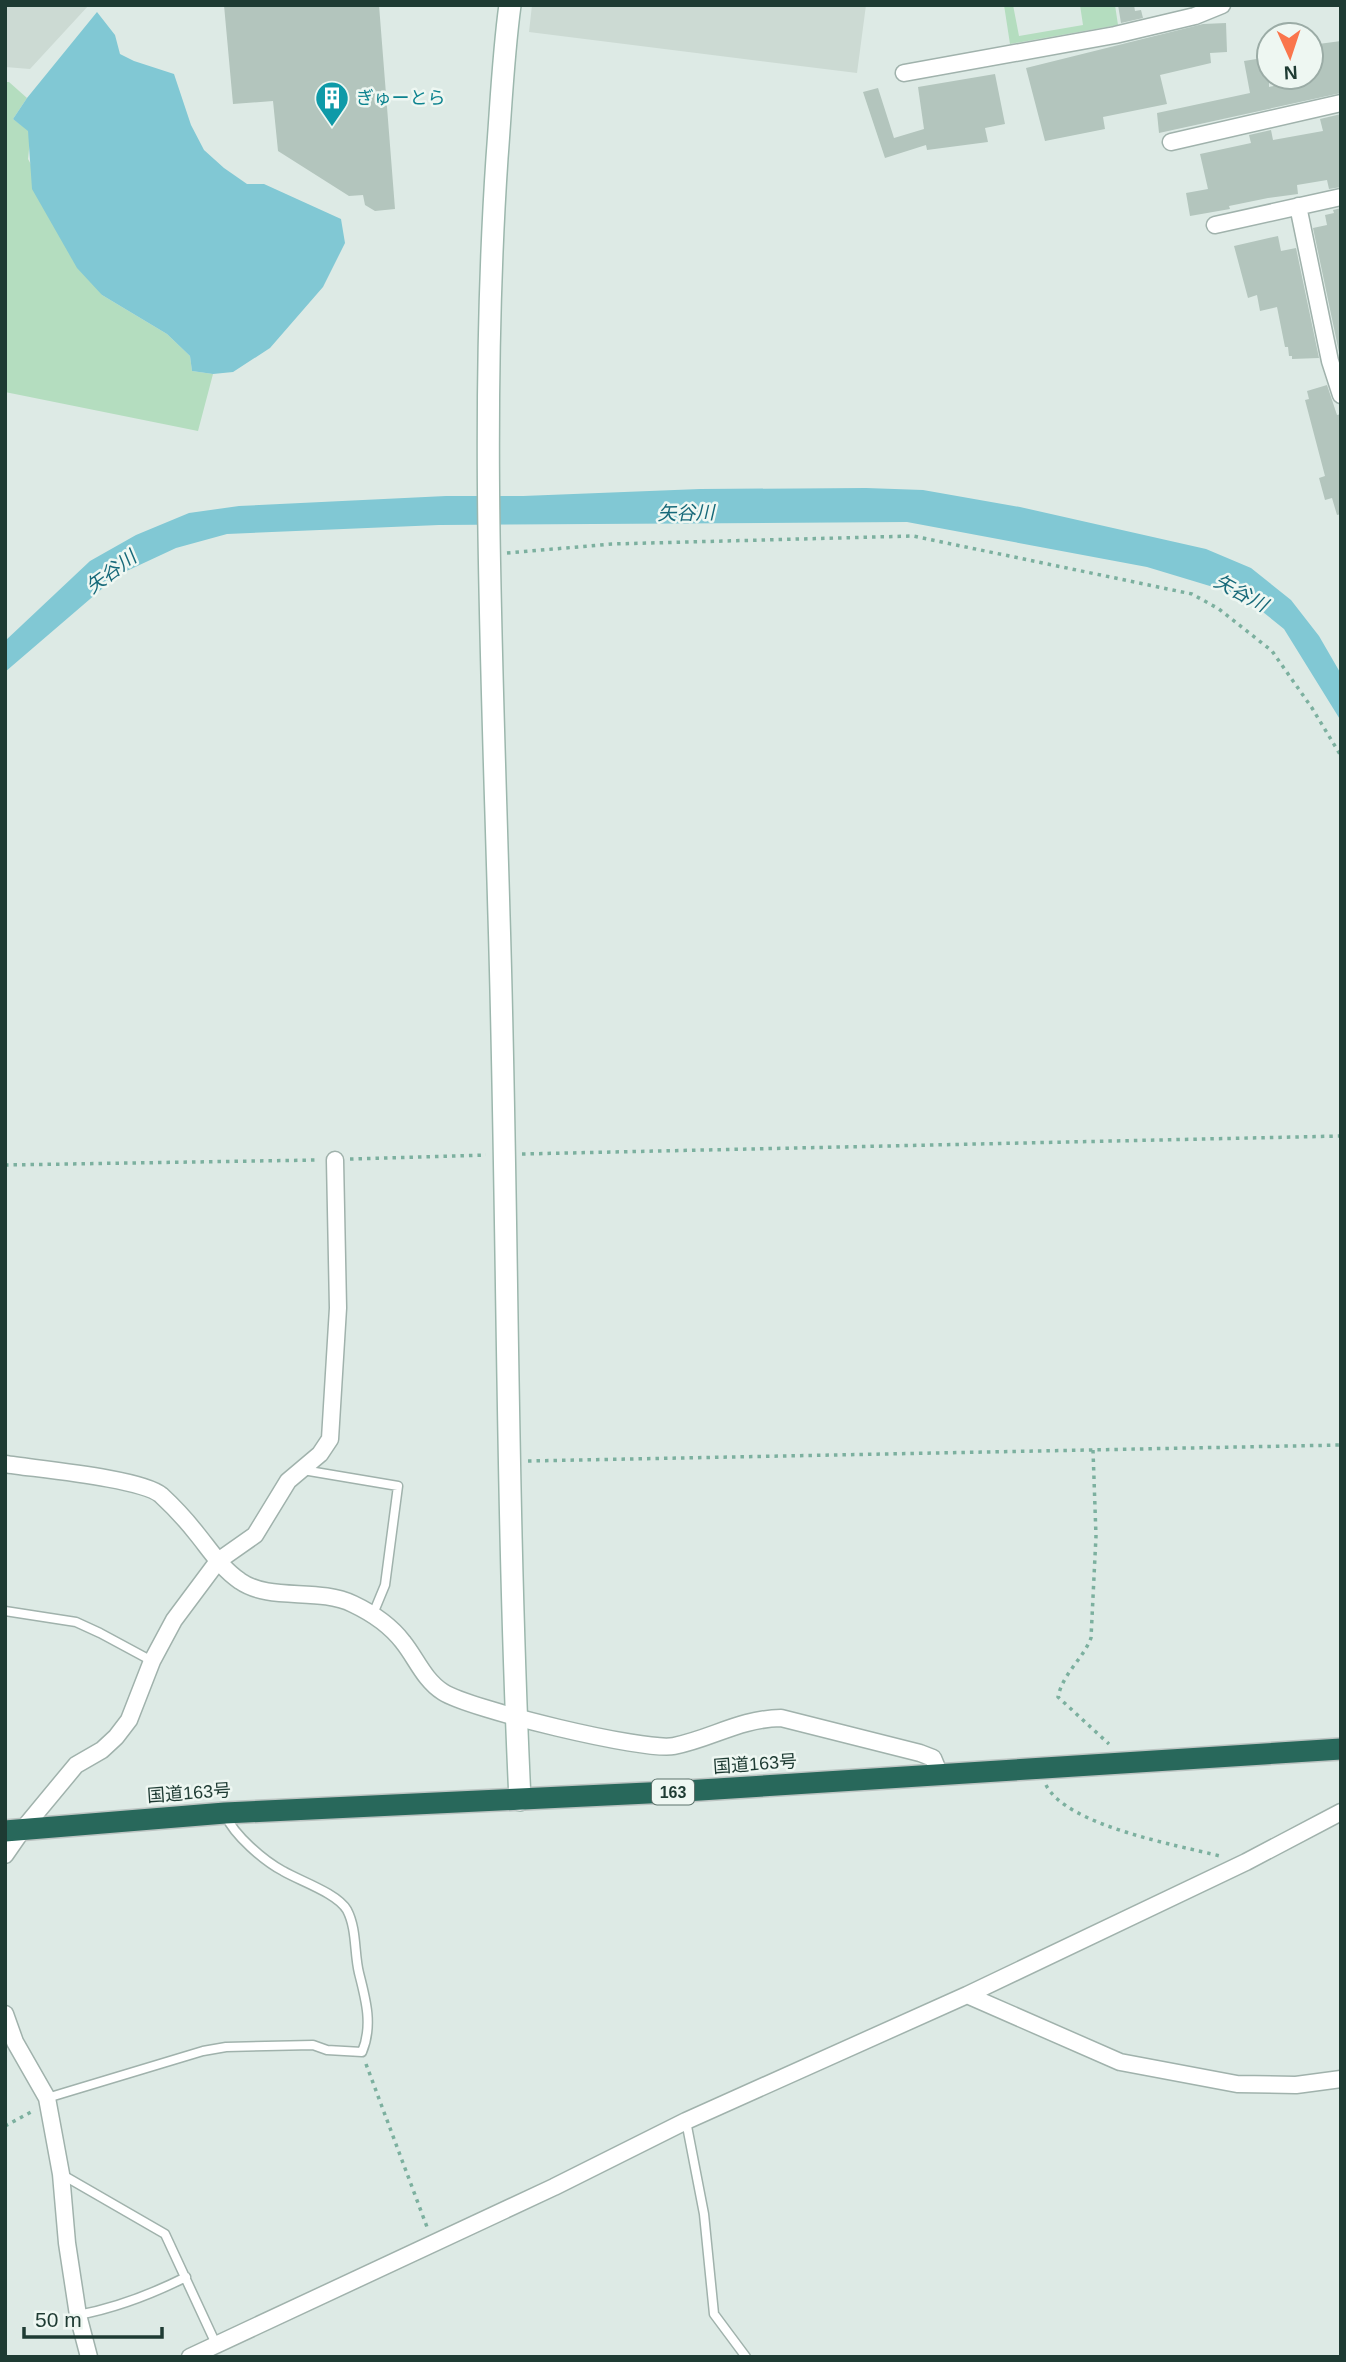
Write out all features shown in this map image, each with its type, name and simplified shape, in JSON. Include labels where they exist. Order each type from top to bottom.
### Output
[{"type":"highway","name":"国道163号","points":[[14,1830],[225,1813],[520,1800],[1341,1749]]},
{"type":"street","points":[[510,5],[491,242],[488,489],[520,1800]]},
{"type":"street","points":[[904,73],[1115,35],[1195,16],[1222,5]]},
{"type":"street","points":[[1171,142],[1341,103]]},
{"type":"street","points":[[1215,225],[1341,197]]},
{"type":"street","points":[[1298,206],[1336,361],[1341,395]]},
{"type":"street","points":[[5,1855],[14,1830],[76,1765],[102,1750],[116,1737],[129,1720],[152,1661],[174,1620],[218,1561],[255,1535],[288,1481],[320,1454],[330,1439],[338,1308],[335,1160]]},
{"type":"street","points":[[5,1464],[132,1483],[158,1492],[196,1532],[218,1561],[240,1581],[260,1589],[329,1595],[373,1614],[402,1640],[425,1675],[443,1692],[516,1716],[633,1744],[672,1747],[738,1724],[761,1718],[781,1718],[920,1753],[933,1758],[940,1775]]},
{"type":"street","points":[[190,2357],[433,2244],[686,2120],[967,1995],[1246,1862],[1341,1812]]},
{"type":"street","points":[[967,1995],[1120,2062],[1237,2084],[1296,2085],[1341,2078]]},
{"type":"street","points":[[5,2014],[15,2042],[47,2098],[61,2174],[67,2243],[78,2315],[89,2357]]},
{"type":"lane","points":[[300,1470],[398,1486],[385,1585],[373,1614]]},
{"type":"lane","points":[[5,1611],[76,1622],[152,1661]]},
{"type":"lane","points":[[47,2098],[215,2049],[313,2045],[327,2050],[362,2052],[368,2005],[356,1962],[355,1936],[347,1910],[318,1887],[281,1870],[231,1828],[225,1813]]},
{"type":"lane","points":[[686,2120],[704,2214],[714,2314],[746,2357]]},
{"type":"lane","points":[[61,2174],[164,2234],[216,2344]]},
{"type":"lane","points":[[78,2315],[100,2311],[160,2290],[186,2277]]},
{"type":"path","points":[[489,550],[913,536],[1192,594],[1219,609],[1272,651],[1312,708],[1341,756]]},
{"type":"path","points":[[5,1165],[335,1160],[1341,1136]]},
{"type":"path","points":[[510,1461],[1341,1445]]},
{"type":"path","points":[[1093,1450],[1096,1536],[1091,1638],[1086,1651],[1076,1660],[1060,1687],[1058,1697],[1108,1742],[1114,1751],[1114,1764]]},
{"type":"path","points":[[1043,1768],[1047,1789],[1061,1802],[1104,1824],[1129,1834],[1246,1862]]},
{"type":"path","points":[[362,2052],[433,2244]]},
{"type":"path","points":[[5,2126],[28,2116],[47,2098]]},
{"type":"shaded area","points":[[5,5],[89,5],[30,69],[5,67]]},
{"type":"shaded area","points":[[532,5],[866,5],[857,73],[529,32]]},
{"type":"green space","points":[[1004,5],[1013,5],[1019,36],[1083,25],[1080,5],[1115,5],[1118,25],[1010,44]]},
{"type":"green space","points":[[5,82],[9,82],[27,98],[13,119],[28,130],[28,159],[102,295],[167,334],[190,356],[192,371],[213,374],[198,431],[5,392]]},
{"type":"water","points":[[97,12],[115,35],[120,54],[174,74],[191,125],[204,150],[224,168],[247,184],[264,184],[341,219],[345,243],[323,287],[270,348],[233,372],[213,374],[192,371],[190,356],[167,334],[102,295],[77,268],[32,189],[28,131],[13,119]]},
{"type":"water","name":"矢谷川","points":[[700,489],[923,490],[1020,507],[1206,549],[1251,568],[1291,600],[1319,636],[1341,674],[1341,721],[1284,629],[1243,596],[1147,567],[907,522],[439,525],[227,534],[176,548],[118,575],[5,672],[5,641],[90,561],[136,535],[189,513],[239,506],[446,496],[523,496]]},
{"type":"building","name":"ぎゅーとら","points":[[224,5],[379,5],[395,209],[375,211],[365,205],[363,195],[349,196],[278,151],[273,101],[233,104]]},
{"type":"building","points":[[1118,5],[1134,5],[1135,11],[1141,10],[1143,18],[1121,23]]},
{"type":"building","points":[[1226,23],[1227,52],[1210,53],[1211,63],[1160,75],[1167,104],[1103,117],[1105,129],[1045,141],[1026,68],[1203,24]]},
{"type":"building","points":[[1341,41],[1341,93],[1159,133],[1157,113],[1250,93],[1244,61],[1255,59],[1255,91],[1325,91],[1325,43]]},
{"type":"building","points":[[995,74],[1005,124],[985,128],[988,142],[927,150],[926,145],[885,158],[863,92],[878,88],[894,138],[924,129],[918,87]]},
{"type":"building","points":[[1341,114],[1341,187],[1329,189],[1327,180],[1297,185],[1298,194],[1190,216],[1186,193],[1208,189],[1200,154],[1251,143],[1249,135],[1271,130],[1273,140],[1323,131],[1320,119]]},
{"type":"building","points":[[1341,208],[1340,357],[1313,228],[1327,225],[1325,215]]},
{"type":"building","points":[[1278,236],[1281,251],[1296,248],[1319,358],[1292,359],[1288,347],[1285,347],[1277,307],[1260,311],[1257,295],[1248,298],[1234,246]]},
{"type":"building","points":[[1327,385],[1337,415],[1341,414],[1341,514],[1337,515],[1332,498],[1325,500],[1319,478],[1325,476],[1305,400],[1309,399],[1307,391]]},
{"type":"place","name":"ぎゅーとら","points":[[332,128]]}]
